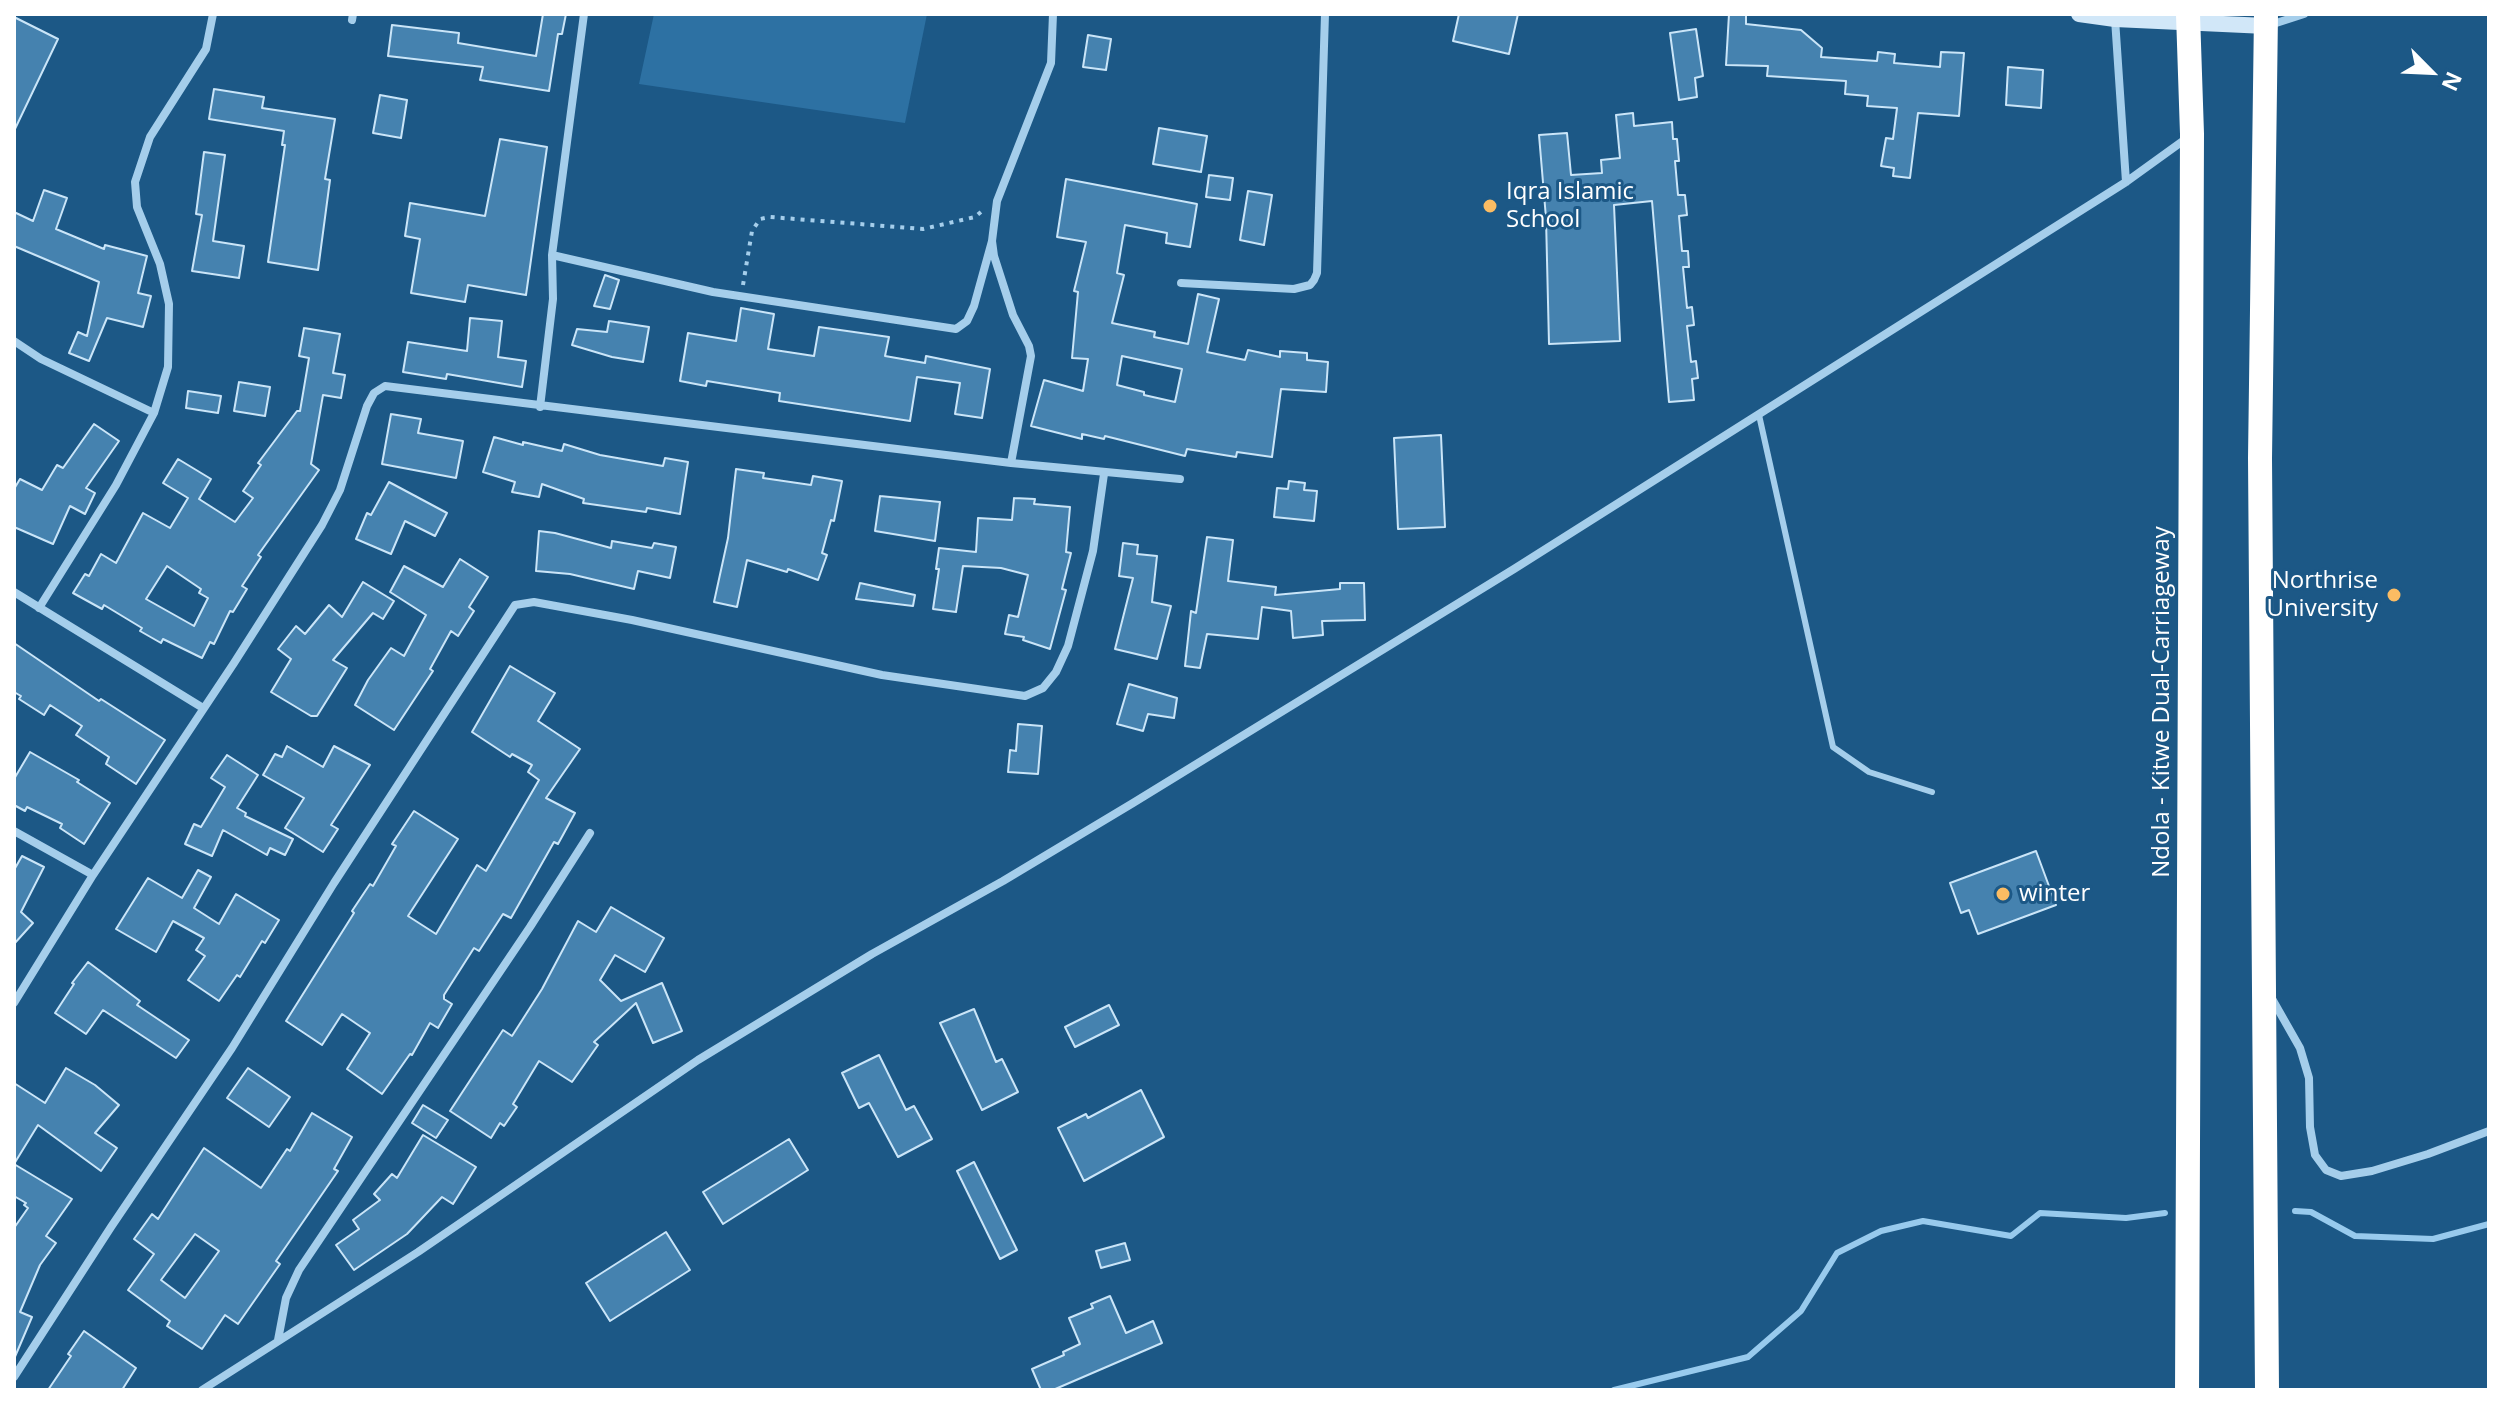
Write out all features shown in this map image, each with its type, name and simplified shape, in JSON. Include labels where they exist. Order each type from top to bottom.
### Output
[{"type":"highway","name":"Ndola - Kitwe Dual-Carriageway","points":[[2187,1390],[2192,134],[2188,18]]},
{"type":"highway","points":[[2266,20],[2260,458],[2267,1390]]},
{"type":"main road","points":[[2079,14],[2115,19],[2266,20]]},
{"type":"street","points":[[39,608],[116,485],[154,413],[168,367],[169,304],[160,264],[137,207],[135,182],[150,137],[206,49],[213,14]]},
{"type":"street","points":[[540,407],[553,299],[552,255],[584,14]]},
{"type":"street","points":[[552,255],[741,296],[956,329],[967,321],[974,306],[992,241],[997,201],[1051,63],[1053,14]]},
{"type":"street","points":[[1181,283],[1294,289],[1310,285],[1314,280],[1317,273],[1325,14]]},
{"type":"street","points":[[2266,20],[2304,14]]},
{"type":"street","points":[[2115,19],[2126,182]]},
{"type":"street","points":[[202,1390],[418,1252],[698,1060],[872,954],[1003,881],[1133,803],[1759,415],[2126,182],[2192,134]]},
{"type":"street","points":[[992,241],[1013,315],[1031,356],[1011,463]]},
{"type":"street","points":[[14,341],[41,359],[154,413]]},
{"type":"street","points":[[14,1003],[93,875],[322,525],[340,490],[374,393],[385,386],[1104,474],[1180,479]]},
{"type":"street","points":[[14,1377],[232,1048],[343,869],[515,605],[546,604],[882,675],[1025,696],[1043,688],[1056,672],[1068,646],[1093,551],[1104,474]]},
{"type":"street","points":[[14,592],[203,708]]},
{"type":"street","points":[[14,831],[93,875]]},
{"type":"street","points":[[278,1341],[286,1298],[299,1270],[590,833]]},
{"type":"street","points":[[2264,986],[2300,1048],[2309,1078],[2310,1127],[2315,1155],[2326,1170],[2341,1176],[2372,1171],[2489,1131]]},
{"type":"lane","points":[[1759,415],[1833,747],[1869,772],[1932,792]]},
{"type":"path","points":[[741,296],[752,231],[760,219],[770,217],[923,229],[975,217],[997,201]]},
{"type":"shaded area","points":[[654,14],[927,14],[905,123],[639,84]]},
{"type":"building","points":[[543,14],[566,14],[562,34],[558,34],[549,91],[480,80],[483,67],[388,56],[392,25],[459,33],[458,43],[536,56]]},
{"type":"building","points":[[1459,14],[1518,14],[1509,54],[1453,41]]},
{"type":"building","points":[[1729,14],[1746,14],[1746,24],[1801,30],[1822,48],[1821,57],[1877,61],[1878,52],[1895,54],[1894,63],[1940,67],[1941,52],[1964,53],[1959,116],[1918,113],[1910,178],[1893,176],[1894,168],[1881,166],[1886,138],[1893,139],[1897,108],[1867,106],[1868,96],[1845,94],[1846,81],[1767,76],[1768,66],[1726,65]]},
{"type":"building","points":[[14,17],[58,39],[14,131]]},
{"type":"building","points":[[1696,29],[1703,76],[1695,78],[1697,97],[1679,100],[1670,33]]},
{"type":"building","points":[[1088,35],[1111,39],[1106,70],[1083,67]]},
{"type":"building","points":[[2008,67],[2043,70],[2041,108],[2006,105]]},
{"type":"building","points":[[214,89],[264,97],[262,108],[335,119],[325,179],[330,180],[318,270],[268,262],[285,145],[282,145],[284,131],[209,119]]},
{"type":"building","points":[[380,95],[407,100],[401,138],[373,133]]},
{"type":"building","points":[[1633,113],[1634,126],[1672,122],[1673,139],[1677,139],[1678,195],[1685,195],[1687,215],[1679,216],[1682,251],[1688,251],[1689,267],[1683,267],[1687,308],[1692,307],[1694,325],[1687,326],[1691,362],[1696,361],[1698,378],[1692,379],[1694,400],[1669,402],[1652,201],[1614,205],[1620,341],[1549,344],[1546,218],[1539,135],[1567,133],[1571,175],[1602,173],[1601,160],[1620,158],[1616,115]]},
{"type":"building","points":[[1159,128],[1207,136],[1201,172],[1153,164]]},
{"type":"building","points":[[500,139],[547,147],[526,295],[468,285],[465,302],[411,293],[420,239],[405,236],[410,203],[485,216]]},
{"type":"building","points":[[204,152],[225,155],[213,241],[244,246],[239,278],[192,271],[202,215],[196,214]]},
{"type":"building","points":[[1209,175],[1233,178],[1230,200],[1206,197]]},
{"type":"building","points":[[1066,179],[1197,204],[1190,247],[1166,243],[1167,233],[1125,225],[1117,273],[1124,275],[1112,323],[1155,332],[1154,337],[1188,344],[1198,294],[1219,299],[1207,352],[1245,360],[1248,350],[1280,357],[1280,351],[1307,353],[1307,360],[1328,362],[1326,392],[1281,389],[1272,457],[1237,452],[1236,457],[1187,449],[1185,456],[1105,436],[1104,439],[1082,434],[1082,439],[1031,426],[1044,380],[1083,391],[1088,359],[1072,358],[1078,292],[1074,291],[1086,242],[1057,237]],"holes":[[[1122,356],[1182,369],[1175,402],[1117,385]]]},
{"type":"building","points":[[44,190],[67,198],[56,229],[104,249],[105,245],[147,256],[138,293],[151,296],[143,327],[107,318],[89,361],[69,353],[78,332],[87,336],[99,282],[14,246],[14,212],[33,221]]},
{"type":"building","points":[[1248,191],[1272,195],[1264,245],[1240,240]]},
{"type":"building","points":[[605,275],[619,280],[610,309],[594,306]]},
{"type":"building","points":[[741,308],[774,314],[768,349],[814,356],[819,327],[889,337],[885,356],[925,363],[926,356],[990,369],[982,418],[955,414],[960,383],[917,377],[910,421],[779,401],[780,393],[707,381],[706,386],[680,381],[688,333],[736,341]]},
{"type":"building","points":[[470,318],[502,321],[498,357],[526,361],[522,387],[447,374],[446,379],[403,372],[408,342],[467,351]]},
{"type":"building","points":[[609,321],[649,327],[643,362],[572,345],[577,329],[607,332]]},
{"type":"building","points":[[304,328],[340,334],[333,373],[345,375],[341,398],[323,395],[311,464],[319,470],[258,555],[261,557],[242,586],[247,589],[233,612],[230,611],[214,644],[210,642],[202,658],[163,639],[161,643],[104,605],[102,609],[73,593],[85,574],[89,576],[101,554],[116,563],[143,513],[170,528],[188,498],[163,483],[178,459],[211,479],[199,499],[235,522],[253,498],[243,491],[261,465],[258,463],[300,411],[309,358],[299,356]],"holes":[[[167,566],[201,589],[199,593],[208,598],[194,626],[146,599]]]},
{"type":"building","points":[[239,382],[270,387],[265,416],[234,411]]},
{"type":"building","points":[[188,391],[221,396],[218,413],[186,408]]},
{"type":"building","points":[[391,414],[421,419],[418,433],[463,441],[456,478],[382,464]]},
{"type":"building","points":[[94,424],[119,441],[86,488],[95,493],[85,514],[70,506],[53,544],[14,527],[14,489],[20,479],[42,490],[57,465],[63,468]]},
{"type":"building","points":[[1441,435],[1445,527],[1398,529],[1394,438]]},
{"type":"building","points":[[494,437],[562,451],[564,444],[600,455],[663,466],[665,458],[688,462],[680,514],[583,503],[584,499],[542,484],[539,497],[512,492],[515,482],[483,472]]},
{"type":"building","points":[[736,469],[764,473],[763,478],[811,485],[813,476],[842,481],[834,521],[831,520],[822,553],[827,555],[818,580],[788,569],[787,572],[747,560],[737,607],[714,602],[728,538]]},
{"type":"building","points":[[1289,481],[1305,483],[1304,490],[1317,491],[1314,521],[1274,517],[1277,488],[1288,489]]},
{"type":"building","points":[[389,482],[447,513],[435,536],[405,521],[391,554],[356,539],[367,513],[371,515]]},
{"type":"building","points":[[880,496],[940,502],[935,541],[875,531]]},
{"type":"building","points":[[1014,498],[1035,499],[1034,504],[1070,507],[1066,552],[1071,553],[1062,589],[1066,590],[1050,649],[1023,640],[1024,637],[1005,634],[1009,615],[1018,617],[1028,575],[1001,568],[963,566],[956,612],[933,609],[939,548],[976,552],[978,518],[1012,520]]},
{"type":"building","points":[[539,531],[611,548],[612,541],[652,548],[654,543],[676,547],[670,578],[638,571],[634,589],[570,574],[536,571]]},
{"type":"building","points":[[1207,537],[1233,540],[1228,581],[1276,587],[1275,595],[1340,589],[1340,583],[1364,583],[1365,620],[1322,621],[1323,635],[1293,638],[1291,611],[1262,607],[1258,639],[1207,634],[1200,668],[1185,666],[1191,611],[1196,613]]},
{"type":"building","points":[[1123,543],[1138,545],[1137,554],[1157,556],[1152,602],[1171,606],[1157,659],[1115,649],[1133,578],[1119,576]]},
{"type":"building","points":[[460,559],[488,577],[469,607],[474,611],[458,636],[451,631],[430,669],[433,671],[394,730],[355,705],[391,648],[404,656],[426,615],[390,592],[404,566],[443,587]]},
{"type":"building","points":[[363,582],[394,601],[383,619],[373,613],[333,660],[347,668],[317,716],[311,716],[271,692],[291,659],[278,649],[296,626],[305,634],[329,605],[342,617]]},
{"type":"building","points":[[860,583],[915,595],[913,606],[856,599]]},
{"type":"building","points":[[14,643],[99,701],[101,699],[165,740],[136,784],[106,764],[109,757],[76,735],[82,726],[50,705],[44,715],[19,699],[21,696],[14,692]]},
{"type":"building","points":[[510,666],[555,693],[538,721],[580,749],[546,798],[575,813],[558,844],[554,842],[511,918],[503,914],[479,951],[474,948],[444,995],[444,999],[452,1004],[438,1028],[430,1023],[412,1055],[382,1094],[347,1069],[370,1033],[342,1014],[322,1045],[286,1021],[354,913],[352,911],[370,884],[373,886],[396,846],[392,844],[414,811],[458,839],[408,916],[436,934],[477,865],[486,871],[539,780],[528,772],[532,765],[512,754],[510,757],[472,732]]},
{"type":"building","points":[[1129,684],[1177,698],[1174,718],[1148,714],[1143,731],[1117,724]]},
{"type":"building","points":[[1018,724],[1042,726],[1038,774],[1008,772],[1010,750],[1016,751]]},
{"type":"building","points":[[287,746],[323,767],[334,746],[370,765],[331,825],[338,829],[323,852],[285,828],[304,798],[263,775],[275,754],[282,757]]},
{"type":"building","points":[[30,752],[79,780],[77,782],[110,803],[84,844],[60,828],[62,824],[27,807],[25,811],[14,805],[14,779]]},
{"type":"building","points":[[227,755],[258,775],[237,808],[246,813],[245,816],[293,839],[285,855],[270,848],[267,855],[223,830],[212,856],[185,844],[194,824],[201,827],[225,787],[211,778]]},
{"type":"building","name":"winter","points":[[2036,851],[2056,905],[1978,934],[1969,910],[1961,913],[1950,883]]},
{"type":"building","points":[[22,856],[44,867],[21,912],[33,923],[14,944],[14,870]]},
{"type":"building","points":[[198,870],[211,877],[194,908],[219,924],[236,894],[279,920],[240,977],[237,975],[219,1001],[188,980],[205,956],[196,950],[204,938],[173,921],[156,952],[116,929],[148,878],[182,898]]},
{"type":"building","points":[[611,907],[664,938],[645,972],[615,955],[600,980],[621,1001],[662,983],[682,1031],[653,1043],[636,1003],[594,1042],[598,1045],[572,1082],[539,1061],[513,1104],[517,1107],[504,1126],[500,1123],[491,1138],[450,1111],[503,1030],[512,1036],[542,989],[578,921],[596,932]]},
{"type":"building","points":[[88,962],[140,1001],[137,1005],[189,1040],[176,1058],[103,1010],[86,1034],[55,1013]]},
{"type":"building","points":[[1109,1005],[1119,1025],[1075,1047],[1065,1027]]},
{"type":"building","points":[[974,1009],[996,1062],[1002,1059],[1018,1092],[982,1110],[940,1023]]},
{"type":"building","points":[[879,1055],[906,1110],[914,1106],[932,1139],[898,1157],[869,1103],[859,1108],[842,1073]]},
{"type":"building","points":[[66,1068],[95,1085],[119,1105],[95,1133],[117,1148],[101,1171],[38,1125],[14,1164],[14,1083],[45,1103]]},
{"type":"building","points":[[248,1068],[290,1097],[269,1127],[227,1098]]},
{"type":"building","points":[[1141,1090],[1164,1137],[1084,1181],[1058,1128],[1086,1114],[1088,1118]]},
{"type":"building","points":[[423,1105],[448,1120],[436,1138],[412,1123]]},
{"type":"building","points":[[312,1113],[352,1137],[334,1169],[338,1171],[276,1261],[280,1264],[238,1324],[225,1315],[202,1349],[167,1326],[170,1321],[128,1290],[154,1254],[134,1239],[152,1214],[158,1219],[204,1148],[261,1188],[287,1149],[290,1151]],"holes":[[[195,1234],[219,1251],[185,1298],[161,1280]]]},
{"type":"building","points":[[423,1135],[476,1167],[453,1204],[442,1197],[407,1234],[354,1270],[336,1245],[359,1229],[353,1220],[380,1200],[374,1194],[392,1174],[397,1178]]},
{"type":"building","points":[[789,1139],[808,1170],[723,1224],[703,1192]]},
{"type":"building","points":[[974,1162],[1017,1250],[1000,1259],[957,1171]]},
{"type":"building","points":[[14,1164],[72,1199],[46,1236],[56,1243],[40,1265],[20,1312],[32,1317],[14,1359],[14,1228],[28,1208],[24,1205],[26,1203],[14,1196]]},
{"type":"building","points":[[666,1232],[690,1270],[610,1321],[586,1283]]},
{"type":"building","points":[[1125,1243],[1130,1260],[1101,1268],[1096,1251]]},
{"type":"building","points":[[1110,1296],[1126,1333],[1153,1321],[1162,1343],[1053,1390],[1041,1390],[1032,1369],[1080,1344],[1069,1318],[1093,1308],[1091,1304]]},
{"type":"building","points":[[84,1331],[136,1368],[122,1390],[48,1390]]},
{"type":"waterway","points":[[2295,1211],[2311,1212],[2355,1236],[2433,1239],[2489,1224]]},
{"type":"waterway","points":[[1614,1390],[1748,1357],[1801,1311],[1837,1253],[1881,1231],[1923,1221],[2011,1236],[2040,1213],[2126,1218],[2165,1213]]},
{"type":"place","name":"Iqra Islamic School","points":[[1490,206]]},
{"type":"place","name":"Northrise University","points":[[2394,595]]},
{"type":"place","name":"winter","points":[[2003,894]]}]
